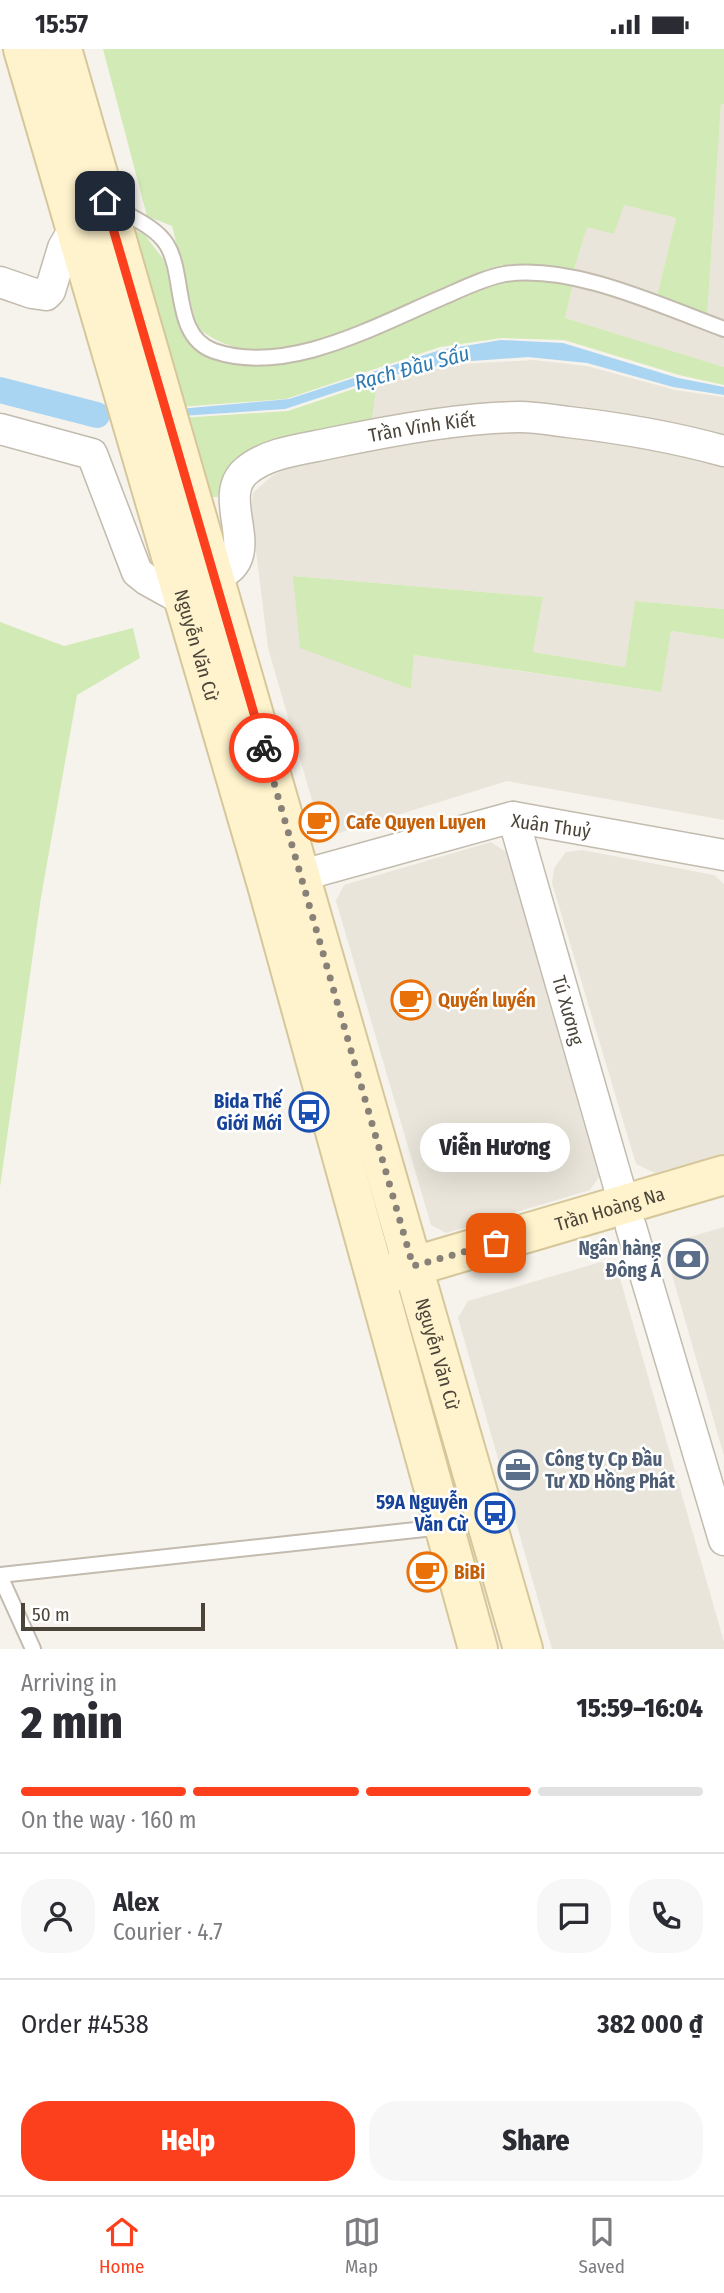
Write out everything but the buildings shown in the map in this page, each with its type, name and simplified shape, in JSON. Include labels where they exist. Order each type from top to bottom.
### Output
[{"type":"main road","name":"Nguyễn Văn Cừ","points":[[23,49],[76,225],[134,362],[177,449],[215,576],[378,1288],[478,1649]]},
{"type":"main road","name":"Nguyễn Văn Cừ","points":[[62,49],[105,201],[134,362],[140,449],[183,600],[284,880],[416,1277],[523,1649]]},
{"type":"main road","name":"Trần Hoàng Na","points":[[378,1288],[628,1215],[724,1175]]},
{"type":"main road","name":"Trần Hoàng Na","points":[[628,1215],[724,1199]]},
{"type":"street","points":[[0,282],[46,295],[50,291],[62,248],[76,225]]},
{"type":"street","name":"Trần Vĩnh Kiết","points":[[233,500],[235,486],[244,472],[278,455],[359,437],[465,421],[521,417],[579,423],[640,432],[724,451]]},
{"type":"street","points":[[0,429],[92,454],[137,572],[183,600]]},
{"type":"street","points":[[193,502],[209,513],[223,511],[233,500]]},
{"type":"street","points":[[215,576],[224,573],[238,552],[241,538],[233,500]]},
{"type":"street","name":"Xuân Thuỷ","points":[[284,880],[513,817],[724,855]]},
{"type":"street","name":"Tú Xương","points":[[513,817],[724,1540]]},
{"type":"lane","points":[[105,201],[154,230],[166,244],[190,331],[199,342],[214,351],[252,358],[286,355],[349,337],[485,279],[523,273],[600,284],[724,329]]},
{"type":"lane","points":[[33,1649],[0,1576],[444,1527]]},
{"type":"shaded area","points":[[721,104],[724,104],[724,324],[707,318]]},
{"type":"shaded area","points":[[624,205],[676,218],[656,300],[573,273],[587,226]]},
{"type":"shaded area","points":[[573,284],[598,288],[724,334],[724,367],[565,318]]},
{"type":"shaded area","points":[[534,360],[587,366],[675,390],[724,397],[724,441],[459,409],[372,419],[377,381],[461,364]]},
{"type":"shaded area","points":[[517,429],[649,441],[724,462],[724,609],[635,601],[625,667],[533,652],[543,597],[294,576],[411,688],[414,655],[660,692],[671,631],[724,639],[724,820],[507,781],[323,838],[268,648],[251,511],[253,493],[272,476],[300,461]]},
{"type":"shaded area","points":[[491,842],[506,852],[599,1177],[590,1190],[446,1233],[431,1225],[336,901],[344,885]]},
{"type":"shaded area","points":[[582,850],[714,875],[724,884],[724,1154],[655,1173],[636,1164],[552,883],[554,868],[566,852]]},
{"type":"shaded area","points":[[724,1227],[724,1456],[667,1257],[676,1241]]},
{"type":"shaded area","points":[[601,1262],[617,1268],[724,1649],[552,1649],[458,1318],[468,1301]]},
{"type":"green space","points":[[103,49],[724,49],[724,104],[721,104],[707,318],[656,300],[676,218],[624,205],[614,234],[587,227],[573,273],[527,265],[499,266],[481,271],[356,327],[303,344],[256,350],[217,340],[197,327],[172,226],[147,216]]},
{"type":"green space","points":[[128,228],[144,234],[164,260],[185,338],[198,352],[212,359],[264,365],[298,361],[346,347],[486,288],[519,279],[573,284],[565,318],[724,367],[724,385],[679,375],[564,340],[502,338],[440,347],[286,399],[179,407]]},
{"type":"green space","points":[[377,381],[372,419],[281,438],[224,486],[217,497],[209,497],[181,418],[288,411]]},
{"type":"green space","points":[[293,576],[543,597],[533,652],[625,667],[635,601],[724,609],[724,639],[671,631],[661,692],[414,655],[411,689],[300,648]]},
{"type":"green space","points":[[0,622],[64,646],[133,628],[140,658],[77,695],[41,897],[0,1187]]},
{"type":"water","name":"Rạch Đầu Sấu","points":[[501,340],[563,343],[678,378],[724,387],[724,395],[673,387],[587,363],[528,357],[458,362],[379,378],[285,409],[181,416],[179,409],[289,399],[440,350]]},
{"type":"waterway","points":[[0,390],[97,415]]},
{"type":"waterway","name":"Rạch Đầu Sấu","points":[[97,415],[117,415]]},
{"type":"way so far","points":[[264,748],[413,1266],[496,1243]]},
{"type":"place","name":"Cafe Quyen Luyen","points":[[319,822]]},
{"type":"place","name":"Quyến luyến","points":[[411,1000]]},
{"type":"place","name":"Bida Thế Giới Mới","points":[[309,1112]]},
{"type":"place","name":"Viễn Hương","points":[[496,1243]]},
{"type":"place","name":"Ngân hàng Đông Á","points":[[688,1259]]},
{"type":"place","name":"Công ty Cp Đầu Tư XD Hồng Phát","points":[[518,1470]]},
{"type":"place","name":"59A Nguyễn Văn Cừ","points":[[495,1513]]},
{"type":"place","name":"BiBi","points":[[427,1572]]},
{"type":"route","points":[[105,201],[264,748]]}]
